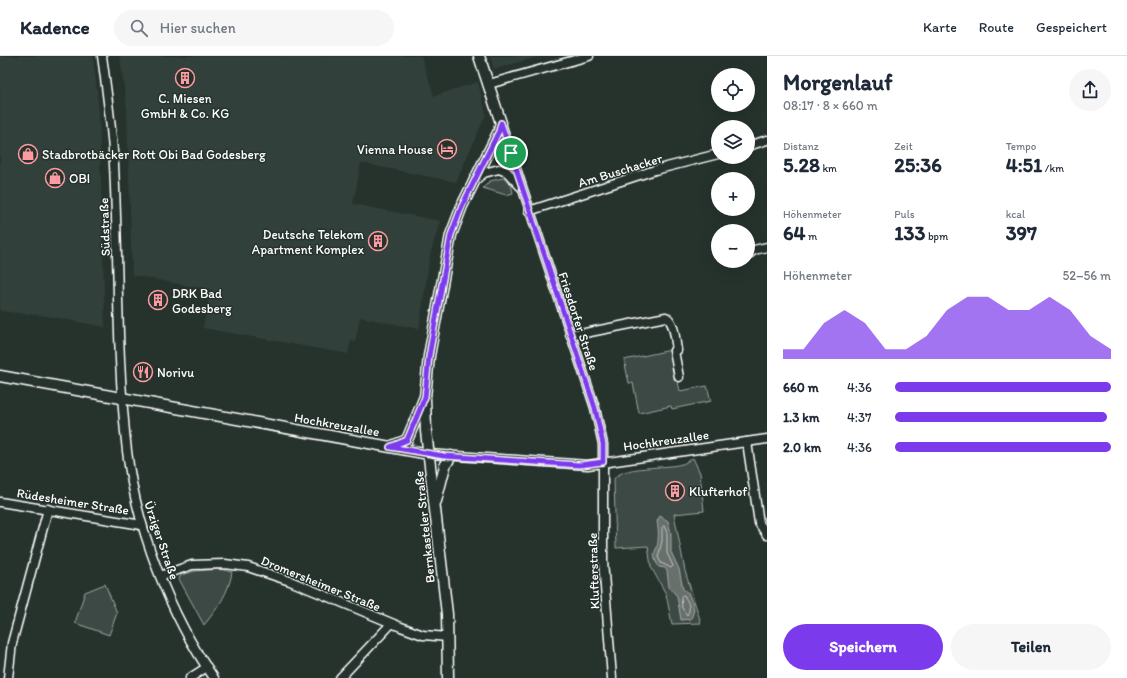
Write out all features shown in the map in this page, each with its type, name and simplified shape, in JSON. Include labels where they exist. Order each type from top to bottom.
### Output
[{"type":"street","name":"Südstraße","points":[[102,56],[114,165],[122,398]]},
{"type":"street","name":"Friesdorfer Straße","points":[[479,56],[595,408],[603,444],[603,462]]},
{"type":"street","points":[[489,84],[589,56]]},
{"type":"street","name":"Bernkasteler Straße","points":[[448,678],[448,637],[426,431],[425,397],[429,356],[451,235],[473,182],[497,135],[501,123]]},
{"type":"street","points":[[755,144],[767,140]]},
{"type":"street","name":"Am Buschacker","points":[[529,211],[655,170],[711,156]]},
{"type":"street","name":"Friesdorfer Straße","points":[[473,182],[484,173],[499,169],[515,179],[523,190]]},
{"type":"street","points":[[755,250],[767,247]]},
{"type":"street","points":[[570,334],[585,333],[666,317],[669,319],[672,326],[677,350],[674,351],[679,377]]},
{"type":"street","name":"Hochkreuzallee","points":[[0,376],[429,454],[451,456],[580,465],[767,439]]},
{"type":"street","points":[[390,447],[407,440],[425,397]]},
{"type":"street","name":"Ürziger Straße","points":[[122,398],[127,452],[142,525],[160,576],[179,617],[206,667],[214,678]]},
{"type":"street","points":[[747,442],[759,523],[760,527],[767,535]]},
{"type":"street","points":[[434,506],[445,466],[451,456]]},
{"type":"street","name":"Klufterstraße","points":[[603,462],[604,561],[612,678]]},
{"type":"street","name":"Rüdesheimer Straße","points":[[0,502],[142,525]]},
{"type":"street","points":[[8,678],[12,643],[48,509]]},
{"type":"street","name":"Dromersheimer Straße","points":[[160,576],[192,565],[224,564],[248,567],[331,597],[391,624],[423,635],[448,637]]},
{"type":"street","points":[[340,678],[391,624]]},
{"type":"street","points":[[190,678],[206,667]]},
{"type":"shaded area","points":[[0,56],[93,56],[99,111],[105,327],[47,316],[0,311]]},
{"type":"shaded area","points":[[120,56],[421,56],[434,96],[478,82],[486,114],[456,182],[361,163],[353,204],[440,221],[430,255],[419,329],[360,317],[355,342],[351,341],[348,354],[203,328],[211,290],[132,275],[127,110]]},
{"type":"shaded area","points":[[490,56],[541,56],[494,69]]},
{"type":"shaded area","points":[[503,178],[511,184],[513,193],[506,195],[483,188],[490,181]]},
{"type":"shaded area","points":[[671,350],[680,391],[707,386],[711,401],[672,409],[671,406],[639,413],[633,383],[629,383],[624,360]]},
{"type":"shaded area","points":[[693,458],[700,473],[704,511],[674,514],[685,571],[701,623],[672,624],[666,594],[651,567],[648,546],[616,548],[614,479],[626,471],[675,466],[683,464]]},
{"type":"shaded area","points":[[220,569],[232,572],[228,587],[222,600],[204,625],[179,579],[181,575],[195,571]]},
{"type":"shaded area","points":[[105,584],[117,613],[109,635],[75,623],[85,592]]},
{"type":"water","points":[[660,516],[668,521],[671,533],[671,552],[679,569],[683,589],[688,593],[693,604],[694,610],[691,619],[681,620],[677,596],[669,587],[667,571],[665,568],[659,567],[656,562],[654,555],[658,544],[657,521]]},
{"type":"place","name":"C. Miesen GmbH & Co. KG","points":[[185,78]]},
{"type":"place","name":"Vienna House","points":[[447,149]]},
{"type":"place","name":"Stadbrotbäcker Rott Obi Bad Godesberg","points":[[28,154]]},
{"type":"place","name":"OBI","points":[[55,178]]},
{"type":"place","name":"Deutsche Telekom Apartment Komplex","points":[[378,241]]},
{"type":"place","name":"DRK Bad Godesberg","points":[[158,300]]},
{"type":"place","name":"Norivu","points":[[143,372]]},
{"type":"place","name":"Klufterhof","points":[[675,491]]},
{"type":"route","points":[[501,123],[511,153],[595,408],[603,444],[603,462],[580,465],[444,456],[390,447],[407,440],[425,397],[429,356],[451,235],[462,206],[499,131],[501,123]]}]
